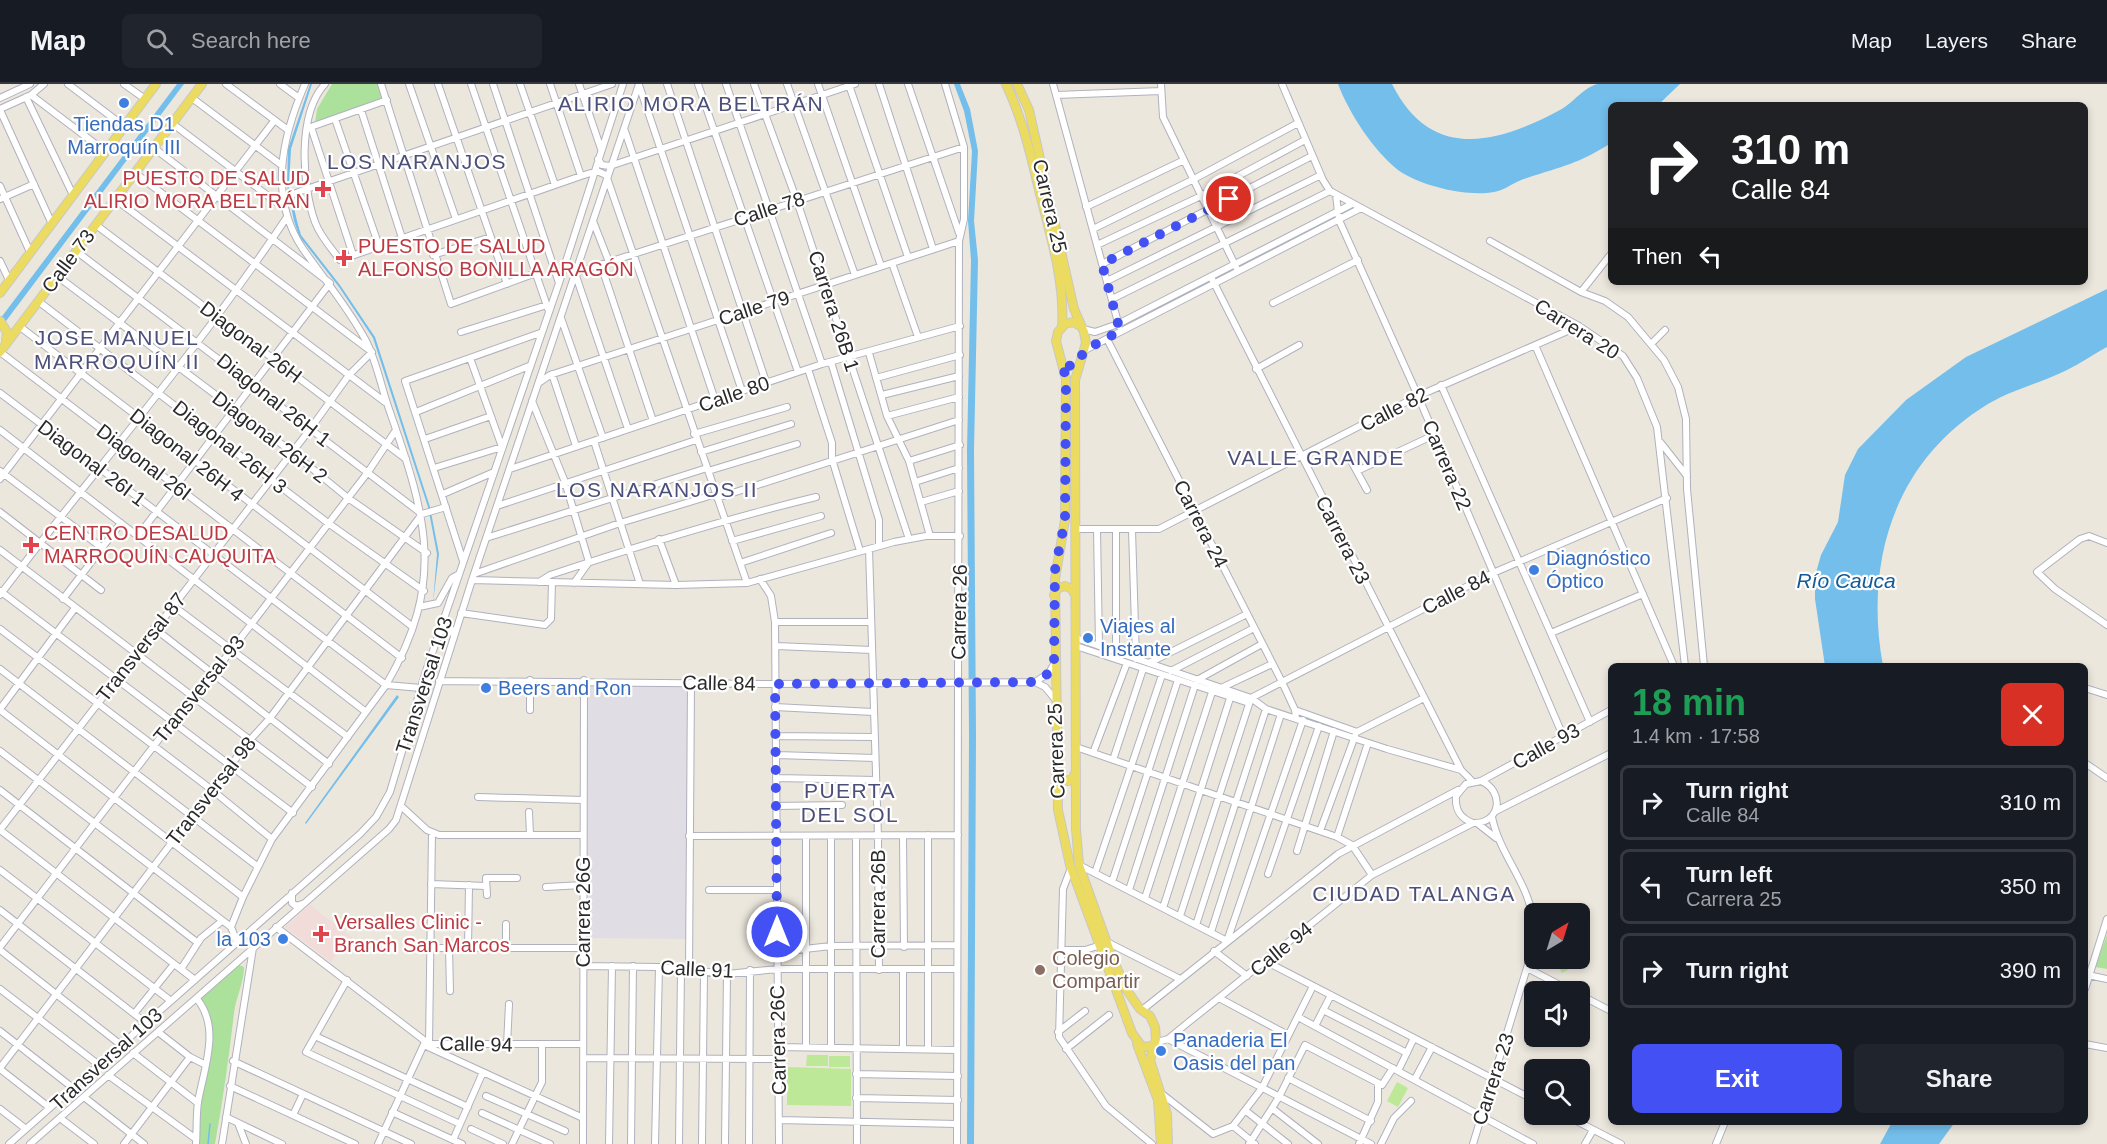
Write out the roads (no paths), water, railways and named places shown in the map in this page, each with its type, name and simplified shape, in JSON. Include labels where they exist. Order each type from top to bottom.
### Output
[{"type":"main road","name":"Calle 73","points":[[0,293],[156,84]]},
{"type":"main road","name":"Calle 73","points":[[2,350],[202,84]]},
{"type":"main road","name":"Carrera 25","points":[[1006,84],[1021,115],[1047,223],[1062,301],[1062,327]]},
{"type":"main road","name":"Carrera 25","points":[[1017,84],[1029,110],[1074,309],[1083,329]]},
{"type":"main road","points":[[0,321],[7,332],[2,350]]},
{"type":"main road","points":[[1073,322],[1083,329],[1085,350],[1080,362],[1072,366],[1062,363],[1056,346],[1057,334],[1062,327],[1073,322]]},
{"type":"main road","name":"Carrera 25","points":[[1075,867],[1075,381],[1080,362]]},
{"type":"main road","name":"Carrera 25","points":[[1062,363],[1066,378],[1065,520],[1055,570],[1054,595],[1058,810],[1075,867],[1104,943],[1135,1040]]},
{"type":"main road","points":[[1054,595],[1058,588],[1065,586],[1072,589],[1075,596]]},
{"type":"main road","points":[[1056,770],[1059,778],[1068,781],[1075,775],[1076,769]]},
{"type":"main road","name":"Carrera 25","points":[[1104,943],[1121,978],[1141,1010],[1150,1016],[1155,1027],[1153,1045]]},
{"type":"main road","points":[[1129,1021],[1132,1013],[1141,1010]]},
{"type":"main road","points":[[1135,1040],[1144,1048],[1153,1045],[1150,1064],[1162,1094],[1168,1120],[1168,1144]]},
{"type":"main road","points":[[1135,1040],[1158,1100],[1161,1144]]},
{"type":"street","points":[[13,84],[20,89]]},
{"type":"street","points":[[0,98],[30,84]]},
{"type":"street","points":[[44,84],[28,96],[0,110],[52,224]]},
{"type":"street","points":[[69,84],[125,127]]},
{"type":"street","points":[[124,84],[145,99]]},
{"type":"street","points":[[226,84],[288,130]]},
{"type":"street","points":[[280,84],[299,98]]},
{"type":"street","points":[[231,927],[257,866],[272,839],[386,685],[402,658],[424,591],[427,553],[424,513],[372,352],[330,283],[302,247],[287,217],[280,164],[288,130],[305,84]]},
{"type":"street","points":[[381,84],[428,229],[433,255],[451,304],[536,273]]},
{"type":"street","points":[[409,84],[456,219]]},
{"type":"street","points":[[438,84],[507,284]]},
{"type":"street","points":[[461,332],[548,307],[471,84]]},
{"type":"street","points":[[493,84],[559,283]]},
{"type":"street","points":[[520,84],[555,185]]},
{"type":"street","points":[[550,84],[581,176]]},
{"type":"street","points":[[579,84],[601,149]]},
{"type":"street","points":[[172,124],[276,202],[329,181],[609,84]]},
{"type":"street","name":"Transversal 103","points":[[9,1144],[360,834],[382,808],[390,792],[421,688],[548,307],[559,283],[623,84]]},
{"type":"street","points":[[639,84],[742,391]]},
{"type":"street","name":"Transversal 103","points":[[30,1144],[389,829],[401,806],[461,613],[639,84]]},
{"type":"street","points":[[667,84],[766,382]]},
{"type":"street","points":[[698,84],[798,372]]},
{"type":"street","points":[[726,84],[822,364]]},
{"type":"street","name":"Carrera 26B 1","points":[[754,84],[797,201],[909,539]]},
{"type":"street","points":[[787,84],[855,275]]},
{"type":"street","points":[[818,84],[881,266]]},
{"type":"street","points":[[879,84],[933,249]]},
{"type":"street","points":[[908,84],[959,233]]},
{"type":"street","name":"Carrera 26","points":[[945,84],[964,147],[964,219],[959,233],[957,1144]]},
{"type":"street","points":[[1053,84],[1119,328]]},
{"type":"street","points":[[1112,299],[1333,193],[1312,156],[1282,84]]},
{"type":"street","points":[[598,159],[605,166],[612,165],[851,85],[908,257]]},
{"type":"street","points":[[323,86],[309,128],[304,161],[304,190],[317,227],[340,260],[581,176],[603,172],[608,178],[747,583]]},
{"type":"street","points":[[1056,95],[1161,87],[1163,117],[1236,267]]},
{"type":"street","points":[[28,96],[106,152]]},
{"type":"street","points":[[28,96],[73,195]]},
{"type":"street","points":[[192,98],[280,164]]},
{"type":"street","points":[[309,128],[387,100]]},
{"type":"street","points":[[361,110],[402,238]]},
{"type":"street","points":[[335,119],[379,246]]},
{"type":"street","points":[[101,547],[1,474],[81,374],[274,121]]},
{"type":"street","points":[[1093,229],[1194,179],[1298,123]]},
{"type":"street","points":[[309,128],[353,255]]},
{"type":"street","points":[[625,130],[715,400]]},
{"type":"street","points":[[1097,245],[1202,196],[1305,140]]},
{"type":"street","name":"Calle 78","points":[[575,273],[964,147]]},
{"type":"street","points":[[154,148],[330,283]]},
{"type":"street","points":[[1102,264],[1312,156]]},
{"type":"street","points":[[1086,207],[1184,160]]},
{"type":"street","points":[[135,173],[372,352]]},
{"type":"street","points":[[1107,281],[1321,175]]},
{"type":"street","points":[[2,198],[34,184]]},
{"type":"street","points":[[0,186],[2,198],[30,252]]},
{"type":"street","name":"Carrera 20","points":[[1333,193],[1579,326],[1616,349],[1631,367],[1657,427],[1661,443],[1685,663]]},
{"type":"street","name":"Carrera 22","points":[[1333,193],[1337,216],[1418,396],[1563,736]]},
{"type":"street","points":[[115,199],[387,403]]},
{"type":"street","points":[[1337,216],[1352,204]]},
{"type":"street","points":[[1085,350],[1107,339],[1119,328],[1236,267],[1337,216],[1361,208]]},
{"type":"street","points":[[287,217],[199,342],[121,444],[39,542],[1,593],[293,813]]},
{"type":"street","points":[[593,221],[609,262]]},
{"type":"street","name":"Diagonal 26H","points":[[96,225],[406,459]]},
{"type":"street","points":[[433,255],[491,237]]},
{"type":"street","name":"Calle 79","points":[[540,382],[551,375],[604,357],[959,241]]},
{"type":"street","points":[[1490,241],[1581,292],[1605,301],[1628,317],[1652,343],[1678,387],[1688,445],[1688,476],[1704,663]]},
{"type":"street","name":"Diagonal 26H 1","points":[[76,251],[424,513]]},
{"type":"street","points":[[1581,292],[1608,258]]},
{"type":"street","points":[[1273,303],[1358,260]]},
{"type":"street","points":[[0,261],[9,280]]},
{"type":"street","points":[[892,263],[918,337]]},
{"type":"street","points":[[601,265],[653,421]]},
{"type":"street","points":[[575,273],[628,429]]},
{"type":"street","name":"Diagonal 26H 2","points":[[57,276],[292,452],[348,498],[427,553]]},
{"type":"street","name":"Carrera 23","points":[[1212,281],[1461,770],[1472,781]]},
{"type":"street","points":[[138,536],[330,283]]},
{"type":"street","name":"Diagonal 26H 3","points":[[38,301],[215,434],[328,523],[386,561],[424,591]]},
{"type":"street","points":[[560,317],[603,438]]},
{"type":"street","name":"Diagonal 26H 4","points":[[19,326],[413,627]]},
{"type":"street","name":"Calle 80","points":[[510,469],[822,364],[869,353],[960,326]]},
{"type":"street","name":"Calle 82","points":[[1076,529],[1159,529],[1418,396],[1579,326]]},
{"type":"street","points":[[1083,329],[1095,332],[1119,328]]},
{"type":"street","points":[[1652,343],[1665,330]]},
{"type":"street","points":[[463,562],[426,439],[405,381],[540,333]]},
{"type":"street","name":"Carrera 24","points":[[1107,339],[1300,719]]},
{"type":"street","points":[[1256,369],[1299,345]]},
{"type":"street","points":[[1535,345],[1673,663]]},
{"type":"street","name":"Diagonal 26I","points":[[2,350],[61,399],[402,658]]},
{"type":"street","name":"Transversal 87","points":[[0,830],[115,678],[331,402],[349,375],[372,352]]},
{"type":"street","points":[[869,353],[887,416],[909,461],[930,536]]},
{"type":"street","points":[[876,378],[960,355]]},
{"type":"street","points":[[434,468],[502,447],[470,358]]},
{"type":"street","points":[[831,362],[879,520],[879,546]]},
{"type":"street","points":[[417,412],[529,366]]},
{"type":"street","points":[[544,369],[551,375],[576,446]]},
{"type":"street","points":[[808,369],[832,443],[832,459],[860,551]]},
{"type":"street","points":[[882,395],[959,376]]},
{"type":"street","name":"Carrera 22","points":[[1441,385],[1590,722]]},
{"type":"street","name":"Diagonal 26I 1","points":[[0,393],[386,685]]},
{"type":"street","points":[[887,416],[959,397]]},
{"type":"street","points":[[532,402],[554,454],[590,562]]},
{"type":"street","points":[[497,506],[787,407]]},
{"type":"street","points":[[426,439],[491,416]]},
{"type":"street","points":[[473,577],[620,523],[717,496],[898,437],[959,420]]},
{"type":"street","points":[[701,452],[791,424]]},
{"type":"street","points":[[0,430],[366,712]]},
{"type":"street","name":"Transversal 93","points":[[0,949],[192,696],[213,674],[310,549],[368,472],[396,430]]},
{"type":"street","points":[[1357,471],[1434,435]]},
{"type":"street","points":[[594,441],[640,584]]},
{"type":"street","points":[[1661,443],[1688,476]]},
{"type":"street","points":[[486,538],[612,496],[797,444]]},
{"type":"street","points":[[909,461],[960,445]]},
{"type":"street","points":[[1349,457],[1367,490]]},
{"type":"street","points":[[915,482],[959,468]]},
{"type":"street","points":[[443,495],[494,472]]},
{"type":"street","points":[[921,502],[959,491]]},
{"type":"street","points":[[538,582],[550,574],[629,548],[725,519],[816,496]]},
{"type":"street","name":"Calle 84","points":[[1250,701],[1282,682],[1493,573],[1667,498]]},
{"type":"street","points":[[424,513],[446,507]]},
{"type":"street","points":[[0,512],[101,590]]},
{"type":"street","name":"Transversal 98","points":[[0,1069],[424,513]]},
{"type":"street","points":[[732,541],[821,516]]},
{"type":"street","points":[[63,599],[121,524]]},
{"type":"street","points":[[1097,529],[1099,646]]},
{"type":"street","points":[[1116,530],[1116,652]]},
{"type":"street","points":[[1132,530],[1136,659]]},
{"type":"street","points":[[740,562],[831,533]]},
{"type":"street","points":[[473,577],[574,583],[676,585],[747,583],[909,539],[960,536]]},
{"type":"street","points":[[2107,543],[2090,536],[2080,539],[2037,572],[2055,589],[2107,625]]},
{"type":"street","points":[[659,539],[676,585]]},
{"type":"street","name":"Carrera 26B","points":[[869,549],[878,837],[879,970]]},
{"type":"street","points":[[0,550],[312,787]]},
{"type":"street","points":[[574,583],[590,562]]},
{"type":"street","points":[[419,607],[438,603],[452,578],[459,574]]},
{"type":"street","name":"Carrera 26C","points":[[760,579],[771,596],[776,622],[779,1144]]},
{"type":"street","points":[[461,613],[546,625],[551,620],[552,582]]},
{"type":"street","points":[[1551,633],[1643,594]]},
{"type":"street","points":[[451,598],[456,606],[465,603]]},
{"type":"street","points":[[172,605],[348,737]]},
{"type":"street","points":[[75,608],[0,710],[243,897]]},
{"type":"street","points":[[1113,760],[1146,666],[1247,614]]},
{"type":"street","points":[[776,622],[871,622]]},
{"type":"street","points":[[440,632],[450,627],[454,637]]},
{"type":"street","points":[[154,628],[329,764]]},
{"type":"street","points":[[1171,671],[1254,628]]},
{"type":"street","points":[[0,629],[212,790],[272,839]]},
{"type":"street","points":[[1076,642],[1099,646],[1136,659],[1162,675],[1215,688],[1266,709],[1334,731],[1357,733],[1424,698]]},
{"type":"street","points":[[1076,642],[1127,663],[1171,671],[1196,683]]},
{"type":"street","points":[[1129,890],[1196,683],[1262,644]]},
{"type":"street","points":[[776,646],[872,650]]},
{"type":"street","points":[[1093,753],[1127,663]]},
{"type":"street","points":[[1035,682],[1049,673],[1054,664]]},
{"type":"street","points":[[1145,898],[1215,688],[1272,664]]},
{"type":"street","points":[[0,669],[257,866]]},
{"type":"street","points":[[1095,873],[1162,675]]},
{"type":"street","points":[[530,680],[530,710]]},
{"type":"street","name":"Calle 84","points":[[440,681],[584,680],[775,684],[1035,682]]},
{"type":"street","name":"Carrera 26G","points":[[583,1144],[584,680]]},
{"type":"street","points":[[1112,882],[1178,680]]},
{"type":"street","points":[[1035,682],[1045,687],[1055,699]]},
{"type":"street","points":[[689,970],[691,683]]},
{"type":"street","points":[[386,685],[421,688]]},
{"type":"street","points":[[2088,689],[2107,695]]},
{"type":"street","points":[[1163,908],[1232,694]]},
{"type":"street","points":[[1180,916],[1250,701]]},
{"type":"street","points":[[775,707],[873,712]]},
{"type":"street","points":[[1196,925],[1266,709]]},
{"type":"street","points":[[1295,710],[1357,733],[1368,743],[1461,770],[1460,789]]},
{"type":"street","name":"Calle 93","points":[[1481,781],[1608,712]]},
{"type":"street","points":[[1210,932],[1281,714]]},
{"type":"street","points":[[1152,1144],[1106,1106],[1066,1049],[1058,1032],[1063,888],[1075,867],[1095,873],[1227,941],[1300,719]]},
{"type":"street","points":[[1268,874],[1319,726]]},
{"type":"street","points":[[1296,851],[1334,731]]},
{"type":"street","points":[[1320,831],[1357,733]]},
{"type":"street","points":[[776,736],[874,737]]},
{"type":"street","points":[[1337,837],[1368,743]]},
{"type":"street","points":[[1076,747],[1337,837],[1352,845],[1372,875]]},
{"type":"street","points":[[0,751],[231,927],[237,942]]},
{"type":"street","points":[[776,755],[875,758]]},
{"type":"street","points":[[1494,814],[1498,804],[1494,789],[1481,781],[1472,781],[1460,789],[1456,796],[1457,810],[1461,816],[1475,823],[1494,814],[1608,755]]},
{"type":"street","points":[[2088,765],[2107,778]]},
{"type":"street","points":[[776,778],[876,780]]},
{"type":"street","name":"Calle 94","points":[[1141,1010],[1352,845],[1460,789]]},
{"type":"street","points":[[0,790],[198,943]]},
{"type":"street","points":[[478,797],[583,800]]},
{"type":"street","points":[[776,806],[842,805]]},
{"type":"street","points":[[401,806],[432,833],[583,835]]},
{"type":"street","points":[[529,812],[530,835]]},
{"type":"street","name":"Carrera 23","points":[[1494,814],[1496,838],[1528,903]]},
{"type":"street","name":"Carrera 23","points":[[1475,823],[1496,838]]},
{"type":"street","name":"Calle 94","points":[[1153,1045],[1168,1039],[1372,875],[1475,823]]},
{"type":"street","points":[[0,830],[195,980]]},
{"type":"street","name":"Calle 94","points":[[432,833],[431,948],[426,1043],[583,1044]]},
{"type":"street","points":[[928,835],[928,1048]]},
{"type":"street","points":[[689,836],[958,835]]},
{"type":"street","points":[[806,836],[806,1047]]},
{"type":"street","points":[[831,836],[831,1047]]},
{"type":"street","points":[[856,836],[856,1144]]},
{"type":"street","points":[[903,836],[904,947]]},
{"type":"street","points":[[0,870],[171,1001]]},
{"type":"street","points":[[487,895],[486,878],[517,878]]},
{"type":"street","points":[[431,884],[486,886]]},
{"type":"street","points":[[468,948],[469,885]]},
{"type":"street","points":[[546,887],[583,885]]},
{"type":"street","points":[[710,890],[777,890]]},
{"type":"street","points":[[293,892],[292,903],[298,906],[303,904]]},
{"type":"street","points":[[0,910],[146,1023]]},
{"type":"street","points":[[275,910],[285,910],[286,918]]},
{"type":"street","points":[[2107,919],[2088,975],[2107,979]]},
{"type":"street","points":[[181,969],[198,943],[222,921]]},
{"type":"street","points":[[506,924],[506,948]]},
{"type":"street","points":[[276,927],[426,1043],[583,1118]]},
{"type":"street","points":[[1064,950],[1085,950],[1104,943],[1180,979]]},
{"type":"street","points":[[778,952],[831,946],[957,945]]},
{"type":"street","points":[[222,1144],[233,1061],[253,948]]},
{"type":"street","points":[[431,948],[582,948]]},
{"type":"street","points":[[449,948],[450,991]]},
{"type":"street","points":[[0,949],[122,1044]]},
{"type":"street","points":[[1214,951],[1247,976]]},
{"type":"street","points":[[1265,962],[1524,1095]]},
{"type":"street","points":[[236,963],[242,963],[249,969]]},
{"type":"street","points":[[134,1014],[174,964]]},
{"type":"street","name":"Calle 91","points":[[582,966],[681,968],[704,974],[778,969],[956,969]]},
{"type":"street","points":[[609,1144],[612,966]]},
{"type":"street","points":[[631,1144],[633,966]]},
{"type":"street","points":[[655,1144],[658,967]]},
{"type":"street","points":[[679,1144],[681,968]]},
{"type":"street","points":[[1528,969],[1551,981]]},
{"type":"street","name":"Carrera 23","points":[[1473,1144],[1528,969]]},
{"type":"street","points":[[749,1144],[750,970]]},
{"type":"street","points":[[903,970],[903,1048]]},
{"type":"street","points":[[702,1144],[704,974]]},
{"type":"street","points":[[725,1144],[728,1060],[727,974]]},
{"type":"street","points":[[347,980],[306,1052],[460,1124]]},
{"type":"street","points":[[1162,1094],[1213,1134],[1233,1126],[1262,1088],[1313,986]]},
{"type":"street","points":[[0,989],[99,1065]]},
{"type":"street","points":[[1315,1026],[1331,995]]},
{"type":"street","points":[[1219,998],[1288,1035]]},
{"type":"street","points":[[196,1142],[198,1103],[206,1065],[209,1035],[207,1012],[197,999]]},
{"type":"street","points":[[1590,1000],[1608,1009]]},
{"type":"street","points":[[507,1045],[509,1004]]},
{"type":"street","points":[[1323,1010],[1407,1053]]},
{"type":"street","points":[[1058,1032],[1085,1011]]},
{"type":"street","points":[[1066,1049],[1109,1015]]},
{"type":"street","points":[[1298,1017],[1533,1144]]},
{"type":"street","points":[[0,1031],[73,1088]]},
{"type":"street","points":[[158,1032],[190,1057],[206,1065]]},
{"type":"street","points":[[315,1036],[468,1107]]},
{"type":"street","points":[[1360,1142],[1378,1102],[1380,1084],[1396,1069],[1414,1038]]},
{"type":"street","points":[[1168,1039],[1360,1142],[1371,1144]]},
{"type":"street","points":[[378,1144],[426,1043]]},
{"type":"street","points":[[512,1144],[542,1082],[542,1045]]},
{"type":"street","points":[[1233,1126],[1252,1143],[1273,1109],[1305,1045],[1380,1084]]},
{"type":"street","points":[[2088,1045],[2107,1048]]},
{"type":"street","points":[[778,1047],[957,1050]]},
{"type":"street","points":[[1415,1079],[1432,1047]]},
{"type":"street","points":[[133,1053],[198,1103]]},
{"type":"street","points":[[124,1144],[190,1057]]},
{"type":"street","points":[[583,1058],[779,1059]]},
{"type":"street","points":[[233,1061],[411,1144]]},
{"type":"street","points":[[0,1069],[50,1108]]},
{"type":"street","points":[[453,1140],[483,1072]]},
{"type":"street","points":[[856,1074],[958,1076]]},
{"type":"street","points":[[108,1075],[196,1142]]},
{"type":"street","points":[[1288,1078],[1371,1121]]},
{"type":"street","points":[[230,1086],[355,1144]]},
{"type":"street","points":[[293,1114],[303,1094]]},
{"type":"street","points":[[486,1096],[565,1131]]},
{"type":"street","points":[[84,1097],[144,1144]]},
{"type":"street","points":[[856,1098],[958,1100]]},
{"type":"street","points":[[1382,1144],[1394,1118],[1411,1101]]},
{"type":"street","points":[[0,1109],[26,1129]]},
{"type":"street","points":[[1273,1109],[1318,1144]]},
{"type":"street","points":[[1246,1111],[1288,1144]]},
{"type":"street","points":[[392,1112],[462,1144]]},
{"type":"street","points":[[482,1113],[550,1144]]},
{"type":"street","points":[[226,1117],[282,1144]]},
{"type":"street","points":[[60,1118],[94,1144]]},
{"type":"street","points":[[779,1120],[957,1124]]},
{"type":"street","points":[[237,1123],[246,1144]]},
{"type":"street","points":[[1584,1125],[1611,1142],[1621,1144]]},
{"type":"street","points":[[1716,1144],[1724,1125]]},
{"type":"street","points":[[471,1129],[503,1144]]},
{"type":"street","points":[[1586,1144],[1593,1130]]},
{"type":"street","points":[[36,1138],[43,1144]]},
{"type":"water","points":[[177,84],[184,84],[0,329],[0,319]]},
{"type":"water","points":[[310,84],[312,84],[291,149],[289,186],[297,221],[301,235],[340,285],[375,337],[430,507],[439,554],[433,602],[437,554],[428,507],[373,338],[339,287],[299,236],[294,221],[287,186],[288,149]]},
{"type":"water","points":[[954,84],[960,84],[970,109],[978,151],[974,221],[978,260],[974,450],[976,736],[974,1144],[967,1144],[969,736],[967,450],[971,260],[968,221],[972,151],[964,111]]},
{"type":"water","points":[[1338,84],[1392,84],[1408,109],[1426,126],[1446,135],[1467,139],[1489,137],[1536,122],[1565,107],[1593,85],[1680,84],[1661,102],[1608,102],[1608,145],[1561,167],[1523,179],[1498,191],[1483,193],[1444,189],[1407,176],[1380,152],[1348,107]]},
{"type":"water","name":"Río Cauca","points":[[2107,289],[2107,347],[2067,370],[1988,404],[1956,427],[1929,454],[1908,485],[1893,517],[1883,552],[1878,589],[1878,627],[1883,663],[1825,663],[1815,599],[1815,576],[1821,555],[1838,522],[1845,475],[1858,449],[1906,400],[1966,357]]},
{"type":"water","points":[[397,695],[399,697],[306,824],[305,823]]},
{"type":"water","points":[[1890,1125],[1953,1125],[1939,1144],[1880,1144]]},
{"type":"waterway","points":[[208,1144],[210,1124]]},
{"type":"place","name":"Tiendas D1 Marroquín III","points":[[124,103]]},
{"type":"place","name":"PUESTO DE SALUD ALIRIO MORA BELTRÁN","points":[[323,189]]},
{"type":"place","name":"PUESTO DE SALUD ALFONSO BONILLA ARAGÓN","points":[[344,258]]},
{"type":"place","name":"CENTRO DESALUD MARROQUÍN CAUQUITA","points":[[31,545]]},
{"type":"place","name":"Diagnóstico Óptico","points":[[1534,570]]},
{"type":"place","name":"Viajes al Instante","points":[[1088,638]]},
{"type":"place","name":"Beers and Ron","points":[[486,688]]},
{"type":"place","name":"Versalles Clinic - Branch San Marcos","points":[[321,934]]},
{"type":"place","name":"la 103","points":[[283,939]]},
{"type":"place","name":"Colegio Compartir","points":[[1040,970]]},
{"type":"place","name":"Panaderia El Oasis del pan","points":[[1161,1051]]},
{"type":"district","name":"ALIRIO MORA BELTRÁN","points":[[691,104]]},
{"type":"district","name":"LOS NARANJOS","points":[[417,162]]},
{"type":"district","name":"JOSE MANUEL MARROQUÍN II","points":[[117,350]]},
{"type":"district","name":"VALLE GRANDE","points":[[1316,458]]},
{"type":"district","name":"LOS NARANJOS II","points":[[657,490]]},
{"type":"district","name":"PUERTA DEL SOL","points":[[850,803]]},
{"type":"district","name":"CIUDAD TALANGA","points":[[1414,894]]}]
